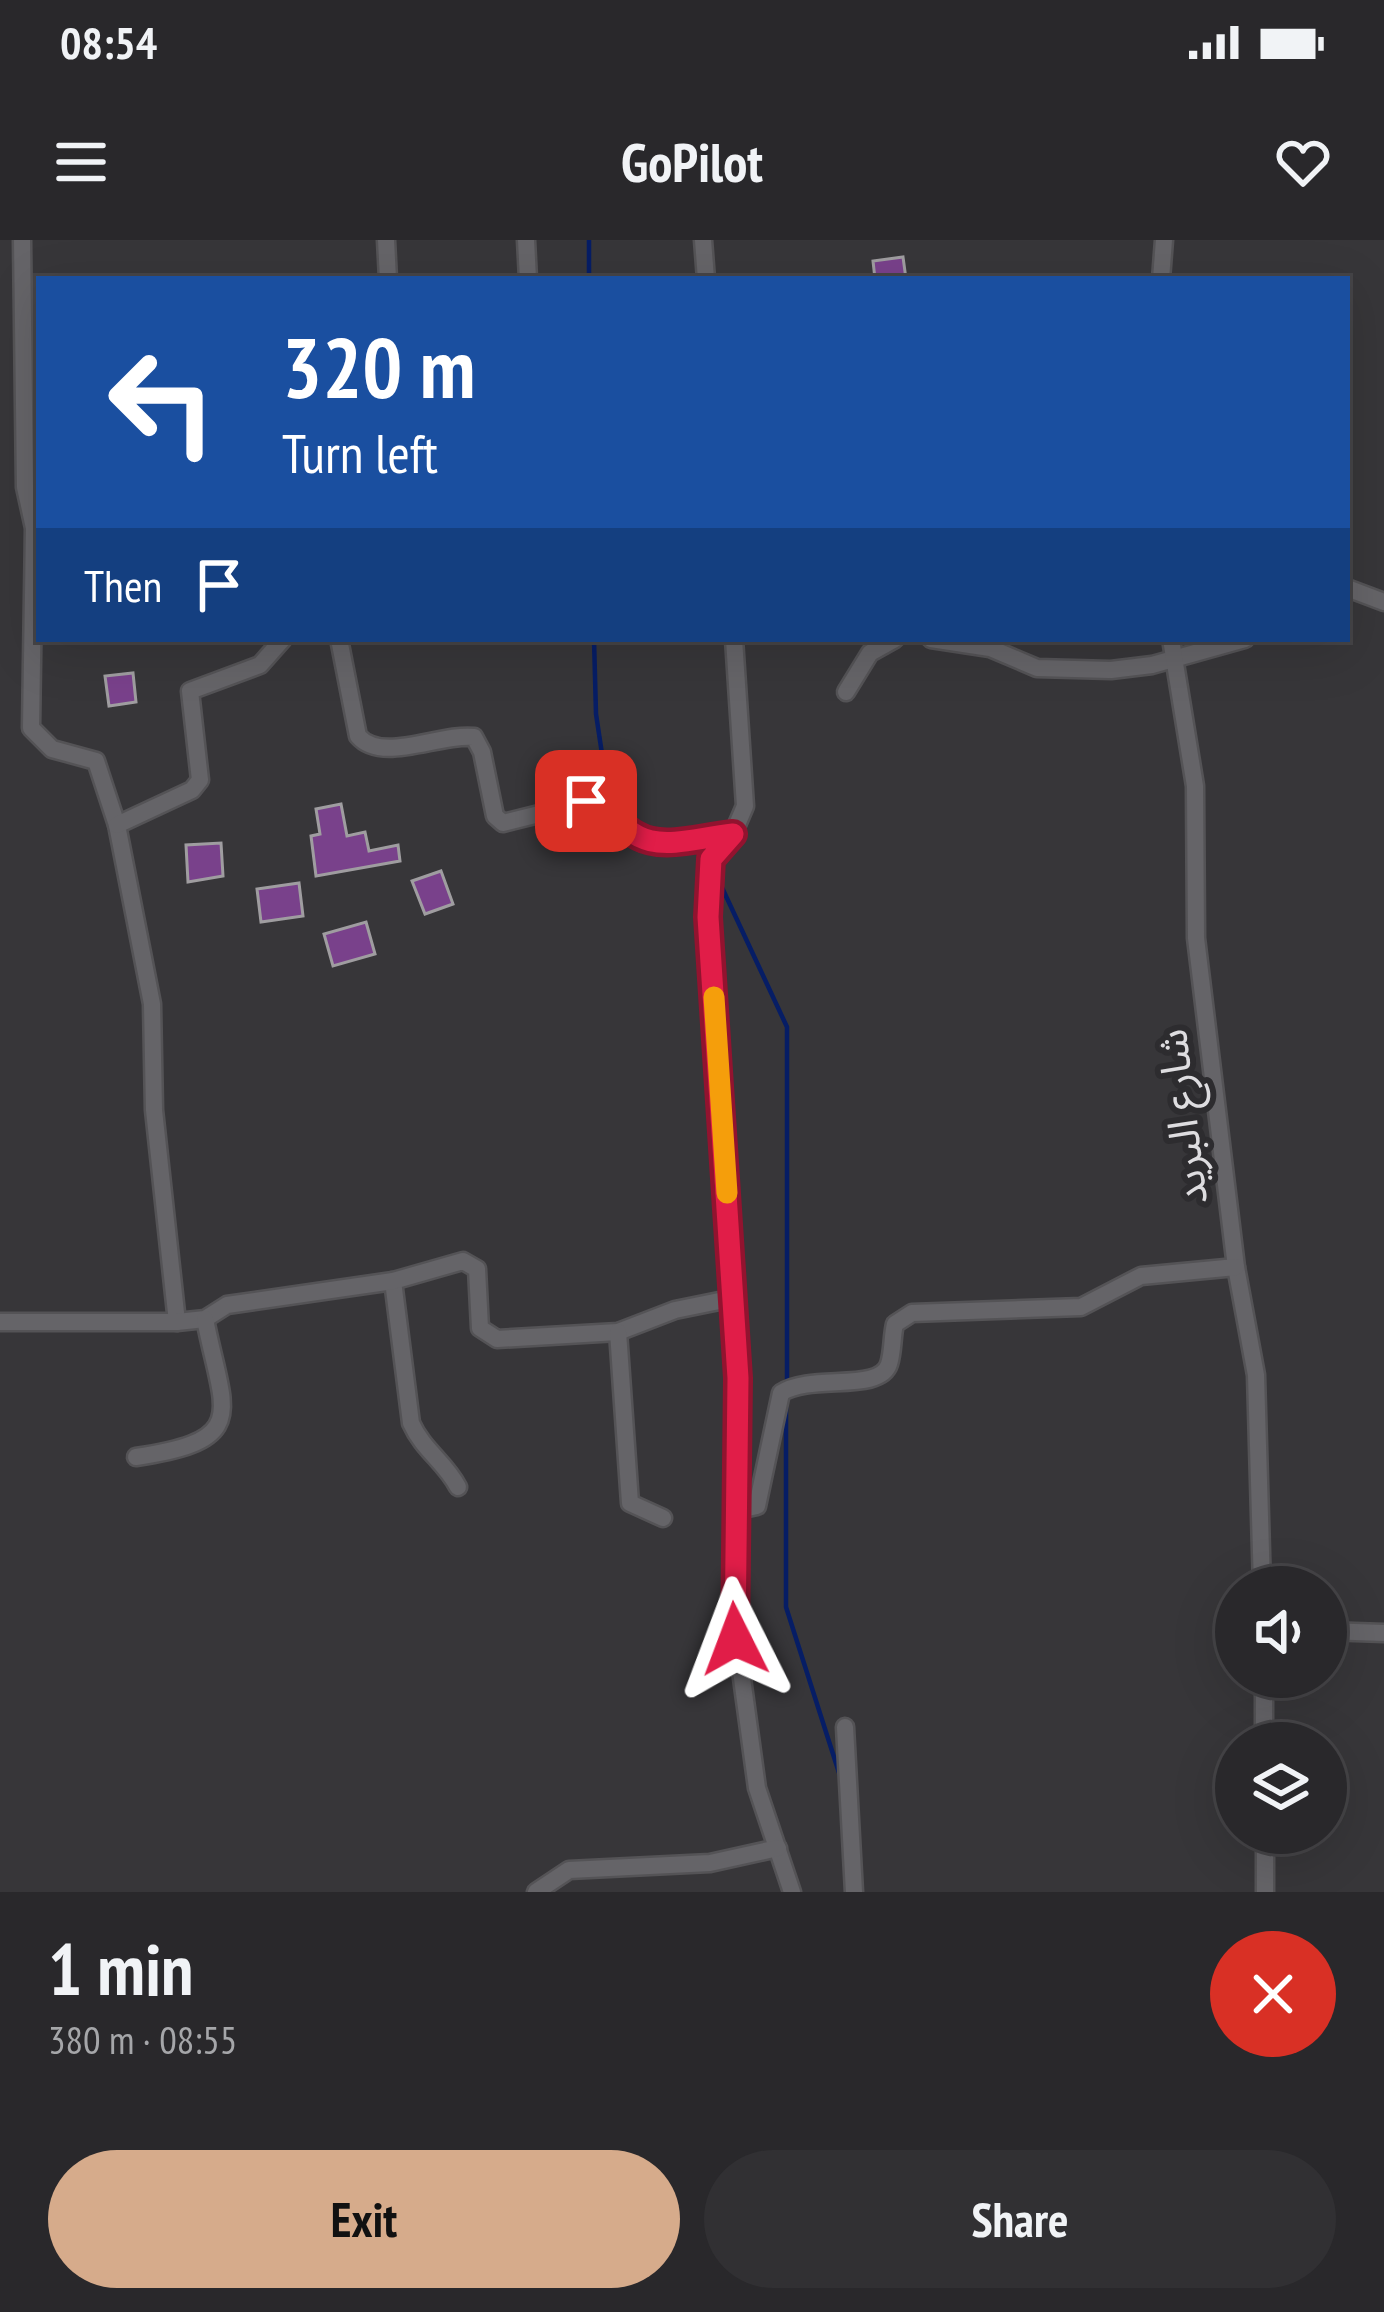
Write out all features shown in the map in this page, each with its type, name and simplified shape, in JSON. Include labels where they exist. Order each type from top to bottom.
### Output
[{"type":"street","points":[[22,240],[34,528],[31,728],[52,748],[96,760],[117,825],[152,1004],[154,1110],[177,1322]]},
{"type":"street","points":[[386,240],[388,276]]},
{"type":"street","points":[[526,240],[528,276]]},
{"type":"street","points":[[703,240],[706,276]]},
{"type":"street","points":[[1161,276],[1164,240]]},
{"type":"street","points":[[1350,589],[1384,602]]},
{"type":"street","points":[[117,825],[192,790],[200,780],[190,691],[260,664],[281,642]]},
{"type":"street","points":[[340,642],[358,736],[364,743],[382,748],[473,737],[482,752],[495,816],[502,823],[595,800],[624,833],[641,842],[733,834]]},
{"type":"street","points":[[734,642],[745,806],[733,834],[711,859],[708,917],[734,1298],[732,1605],[746,1731],[792,1892]]},
{"type":"street","points":[[846,692],[870,653],[890,642]]},
{"type":"street","points":[[951,642],[990,648],[1053,670],[1111,670],[1173,660],[1235,642]]},
{"type":"street","name":"شارع البريد","points":[[1171,642],[1191,748],[1196,938],[1236,1267],[1256,1375],[1261,1566]]},
{"type":"street","points":[[0,1322],[205,1319],[226,1306],[393,1281],[464,1261],[477,1270],[480,1328],[488,1337],[618,1332],[675,1310],[734,1298]]},
{"type":"street","points":[[734,1511],[757,1506],[781,1393],[815,1380],[868,1383],[881,1377],[890,1363],[895,1324],[912,1313],[1081,1307],[1141,1276],[1236,1267]]},
{"type":"street","points":[[393,1281],[411,1423],[420,1443],[448,1468],[458,1487]]},
{"type":"street","points":[[136,1457],[204,1442],[220,1426],[224,1410],[219,1371],[205,1319]]},
{"type":"street","points":[[618,1332],[630,1503],[663,1518]]},
{"type":"street","points":[[1347,1632],[1384,1633]]},
{"type":"street","points":[[845,1726],[854,1892]]},
{"type":"street","points":[[536,1892],[569,1870],[710,1863],[778,1848]]},
{"type":"street","points":[[1265,1854],[1265,1892]]},
{"type":"building","points":[[903,257],[906,276],[875,276],[873,261]]},
{"type":"building","points":[[133,673],[136,702],[109,706],[105,676]]},
{"type":"building","points":[[341,804],[347,836],[365,832],[369,851],[398,845],[400,861],[316,876],[311,836],[320,834],[316,809]]},
{"type":"building","points":[[221,843],[223,876],[188,882],[186,845]]},
{"type":"building","points":[[441,871],[453,904],[425,914],[412,881]]},
{"type":"building","points":[[299,883],[303,916],[261,922],[257,889]]},
{"type":"building","points":[[366,922],[375,954],[333,966],[324,934]]},
{"type":"waterway","points":[[589,240],[589,276]]},
{"type":"waterway","points":[[594,642],[596,714],[610,807]]},
{"type":"waterway","points":[[630,828],[654,834]]},
{"type":"waterway","points":[[718,879],[787,1027],[787,1386]]},
{"type":"waterway","points":[[786,1403],[786,1607],[841,1779]]},
{"type":"slow traffic","points":[[714,997],[727,1193]]},
{"type":"route","points":[[586,801],[604,804],[624,833],[641,842],[733,834],[711,859],[708,917],[738,1378],[735,1639]]}]
